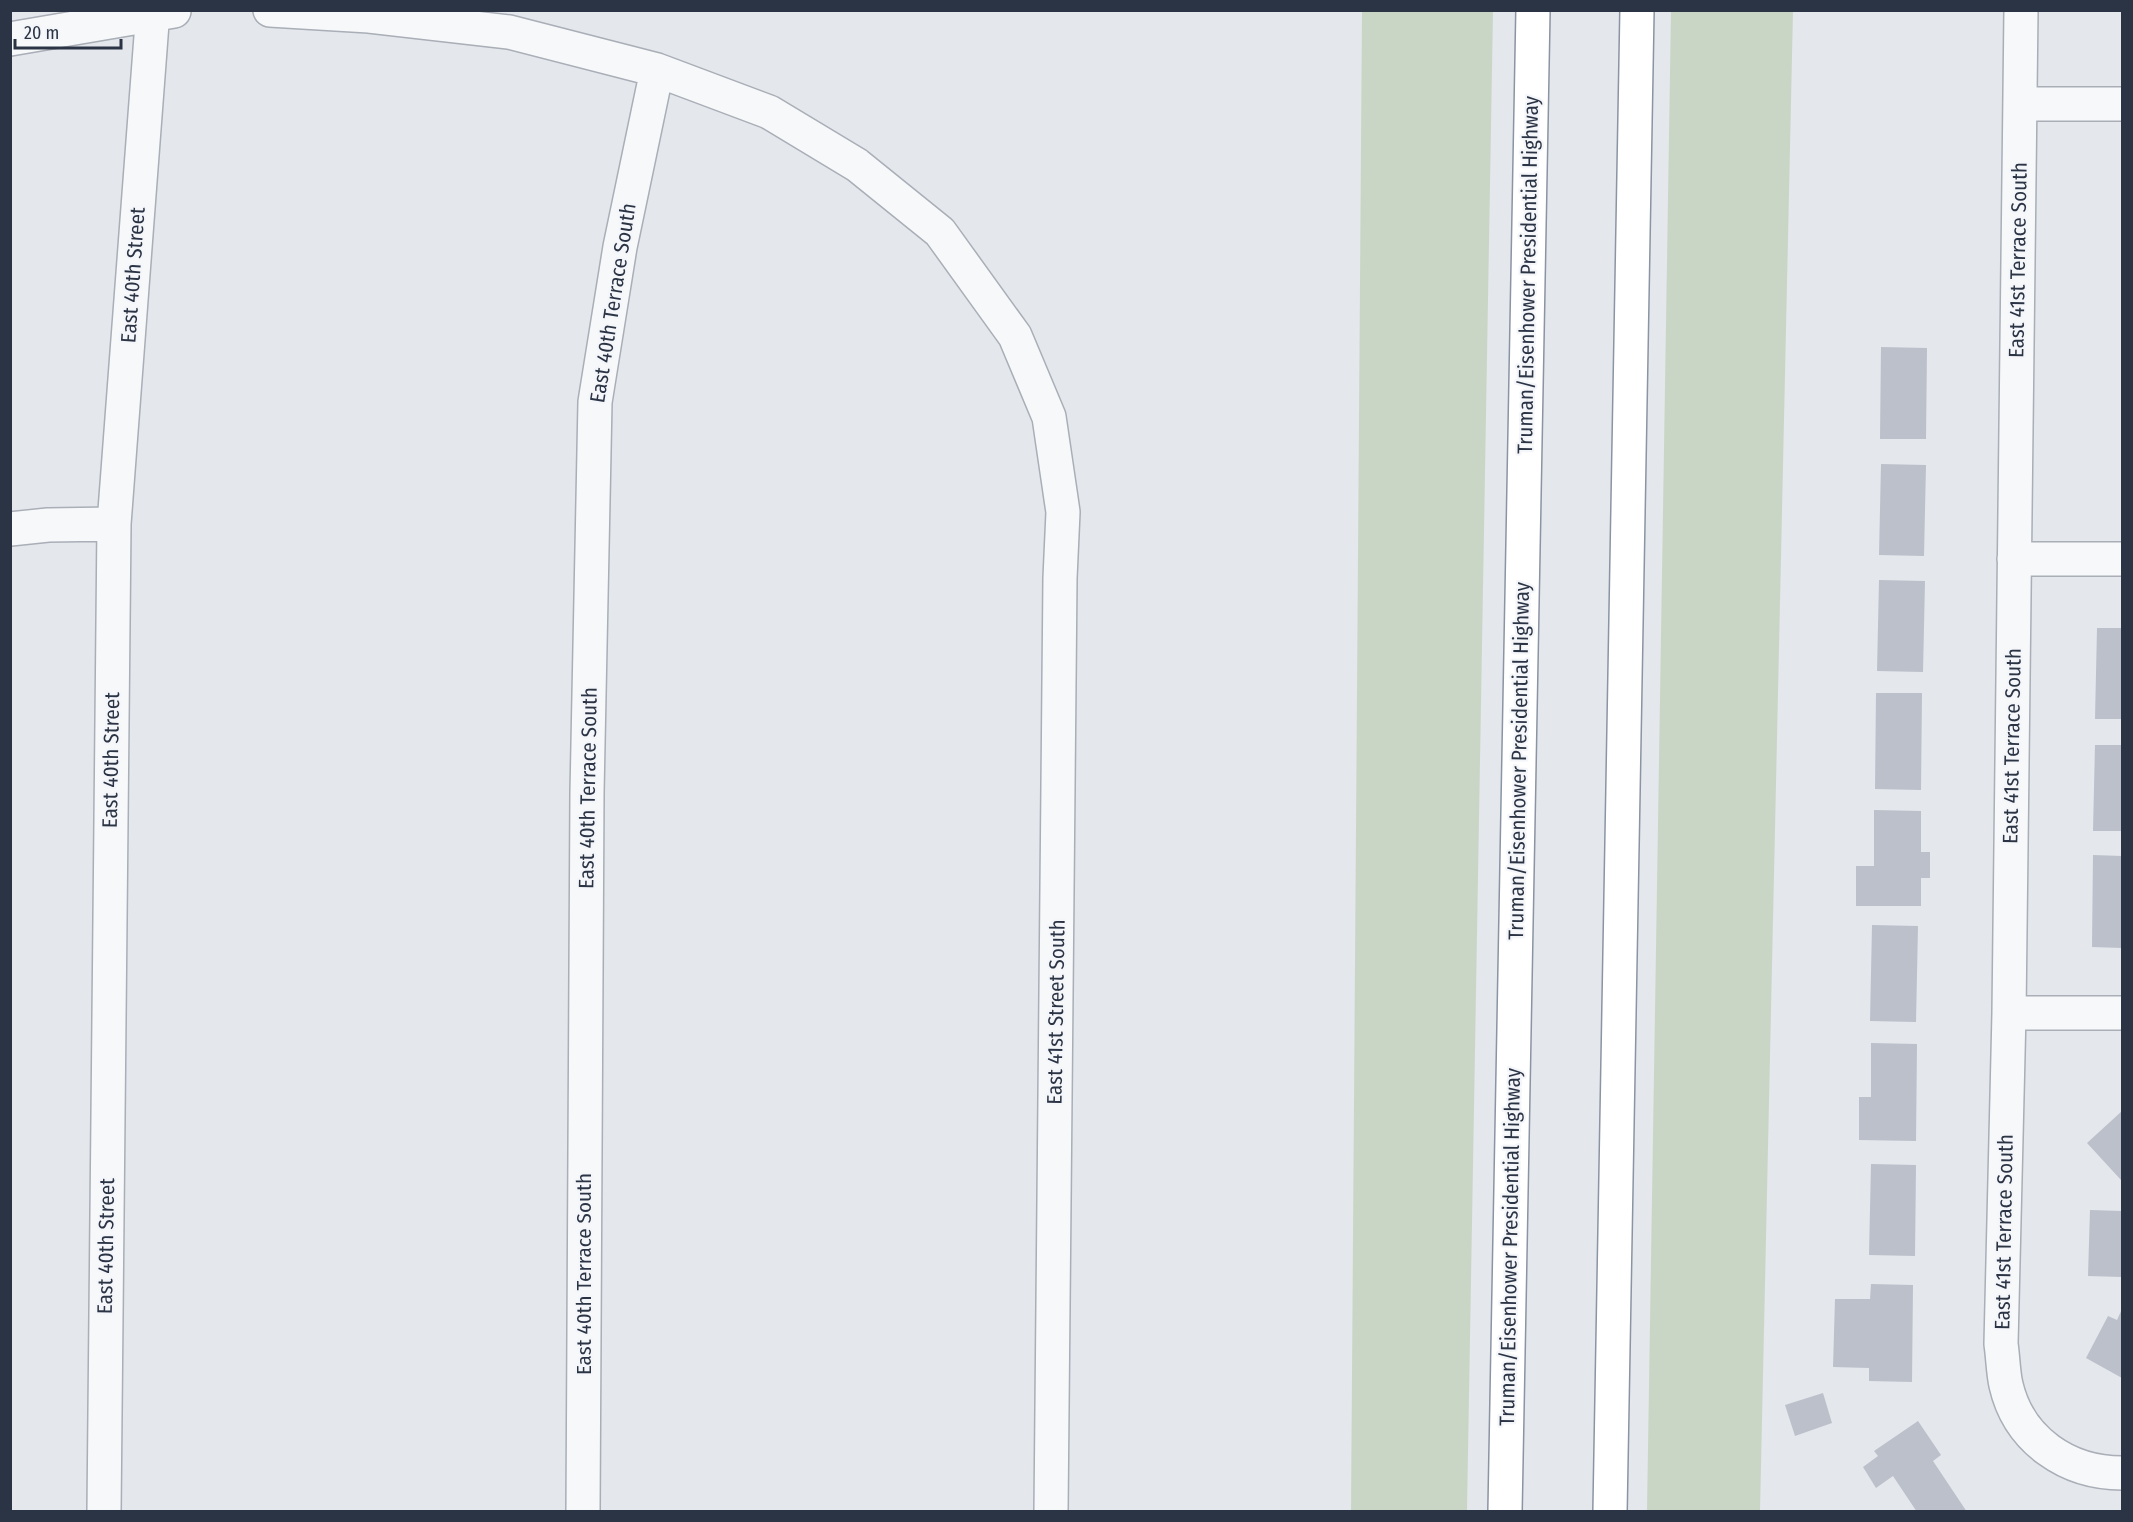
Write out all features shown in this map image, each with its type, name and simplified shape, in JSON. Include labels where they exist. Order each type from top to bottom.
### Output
[{"type":"highway","name":"Truman/Eisenhower Presidential Highway","points":[[1505,1512],[1533,10]]},
{"type":"highway","points":[[1610,1512],[1637,10]]},
{"type":"street","name":"East 41st Street South","points":[[270,10],[369,16],[509,32],[657,70],[769,112],[857,165],[940,232],[1016,336],[1049,417],[1063,512],[1060,578],[1051,1512]]},
{"type":"street","name":"East 41st Terrace South","points":[[2021,10],[2008,1013],[2001,1344],[2006,1385],[2013,1405],[2031,1434],[2049,1452],[2078,1466],[2107,1473],[2122,1473]]},
{"type":"street","points":[[10,39],[161,11]]},
{"type":"street","name":"East 40th Street","points":[[104,1512],[114,524],[161,11]]},
{"type":"street","name":"East 40th Terrace South","points":[[583,1512],[587,805],[595,402],[620,247],[657,70]]},
{"type":"street","points":[[2020,105],[2122,104]]},
{"type":"street","points":[[10,529],[48,525],[114,524]]},
{"type":"street","points":[[2014,559],[2122,559]]},
{"type":"street","points":[[2008,1013],[2122,1013]]},
{"type":"green space","points":[[1362,11],[1493,11],[1467,1511],[1351,1511]]},
{"type":"green space","points":[[1671,11],[1793,11],[1760,1511],[1647,1511]]},
{"type":"building","points":[[1881,347],[1927,348],[1926,439],[1880,439]]},
{"type":"building","points":[[1881,464],[1926,465],[1924,556],[1879,555]]},
{"type":"building","points":[[1879,580],[1925,581],[1923,672],[1877,671]]},
{"type":"building","points":[[2097,628],[2122,628],[2122,719],[2095,719]]},
{"type":"building","points":[[1876,693],[1922,693],[1921,790],[1875,789]]},
{"type":"building","points":[[2095,745],[2122,745],[2122,831],[2093,831]]},
{"type":"building","points":[[1874,810],[1921,811],[1921,852],[1930,852],[1930,878],[1921,878],[1921,906],[1856,906],[1856,866],[1874,866]]},
{"type":"building","points":[[2093,855],[2122,856],[2122,948],[2092,947]]},
{"type":"building","points":[[1872,925],[1918,926],[1916,1022],[1870,1021]]},
{"type":"building","points":[[1871,1043],[1917,1044],[1916,1141],[1859,1140],[1859,1097],[1871,1097]]},
{"type":"building","points":[[2122,1111],[2122,1178],[2121,1180],[2087,1143]]},
{"type":"building","points":[[1871,1164],[1916,1165],[1915,1256],[1869,1255]]},
{"type":"building","points":[[2090,1210],[2122,1211],[2122,1277],[2088,1276]]},
{"type":"building","points":[[1871,1284],[1913,1285],[1912,1382],[1869,1381],[1869,1368],[1833,1367],[1835,1299],[1870,1299]]},
{"type":"building","points":[[2122,1309],[2122,1378],[2086,1358],[2108,1316],[2117,1320]]},
{"type":"building","points":[[1823,1393],[1832,1423],[1795,1436],[1785,1405]]},
{"type":"building","points":[[1918,1421],[1941,1455],[1933,1461],[1967,1512],[1917,1512],[1893,1476],[1876,1488],[1863,1467],[1878,1456],[1874,1451]]}]
